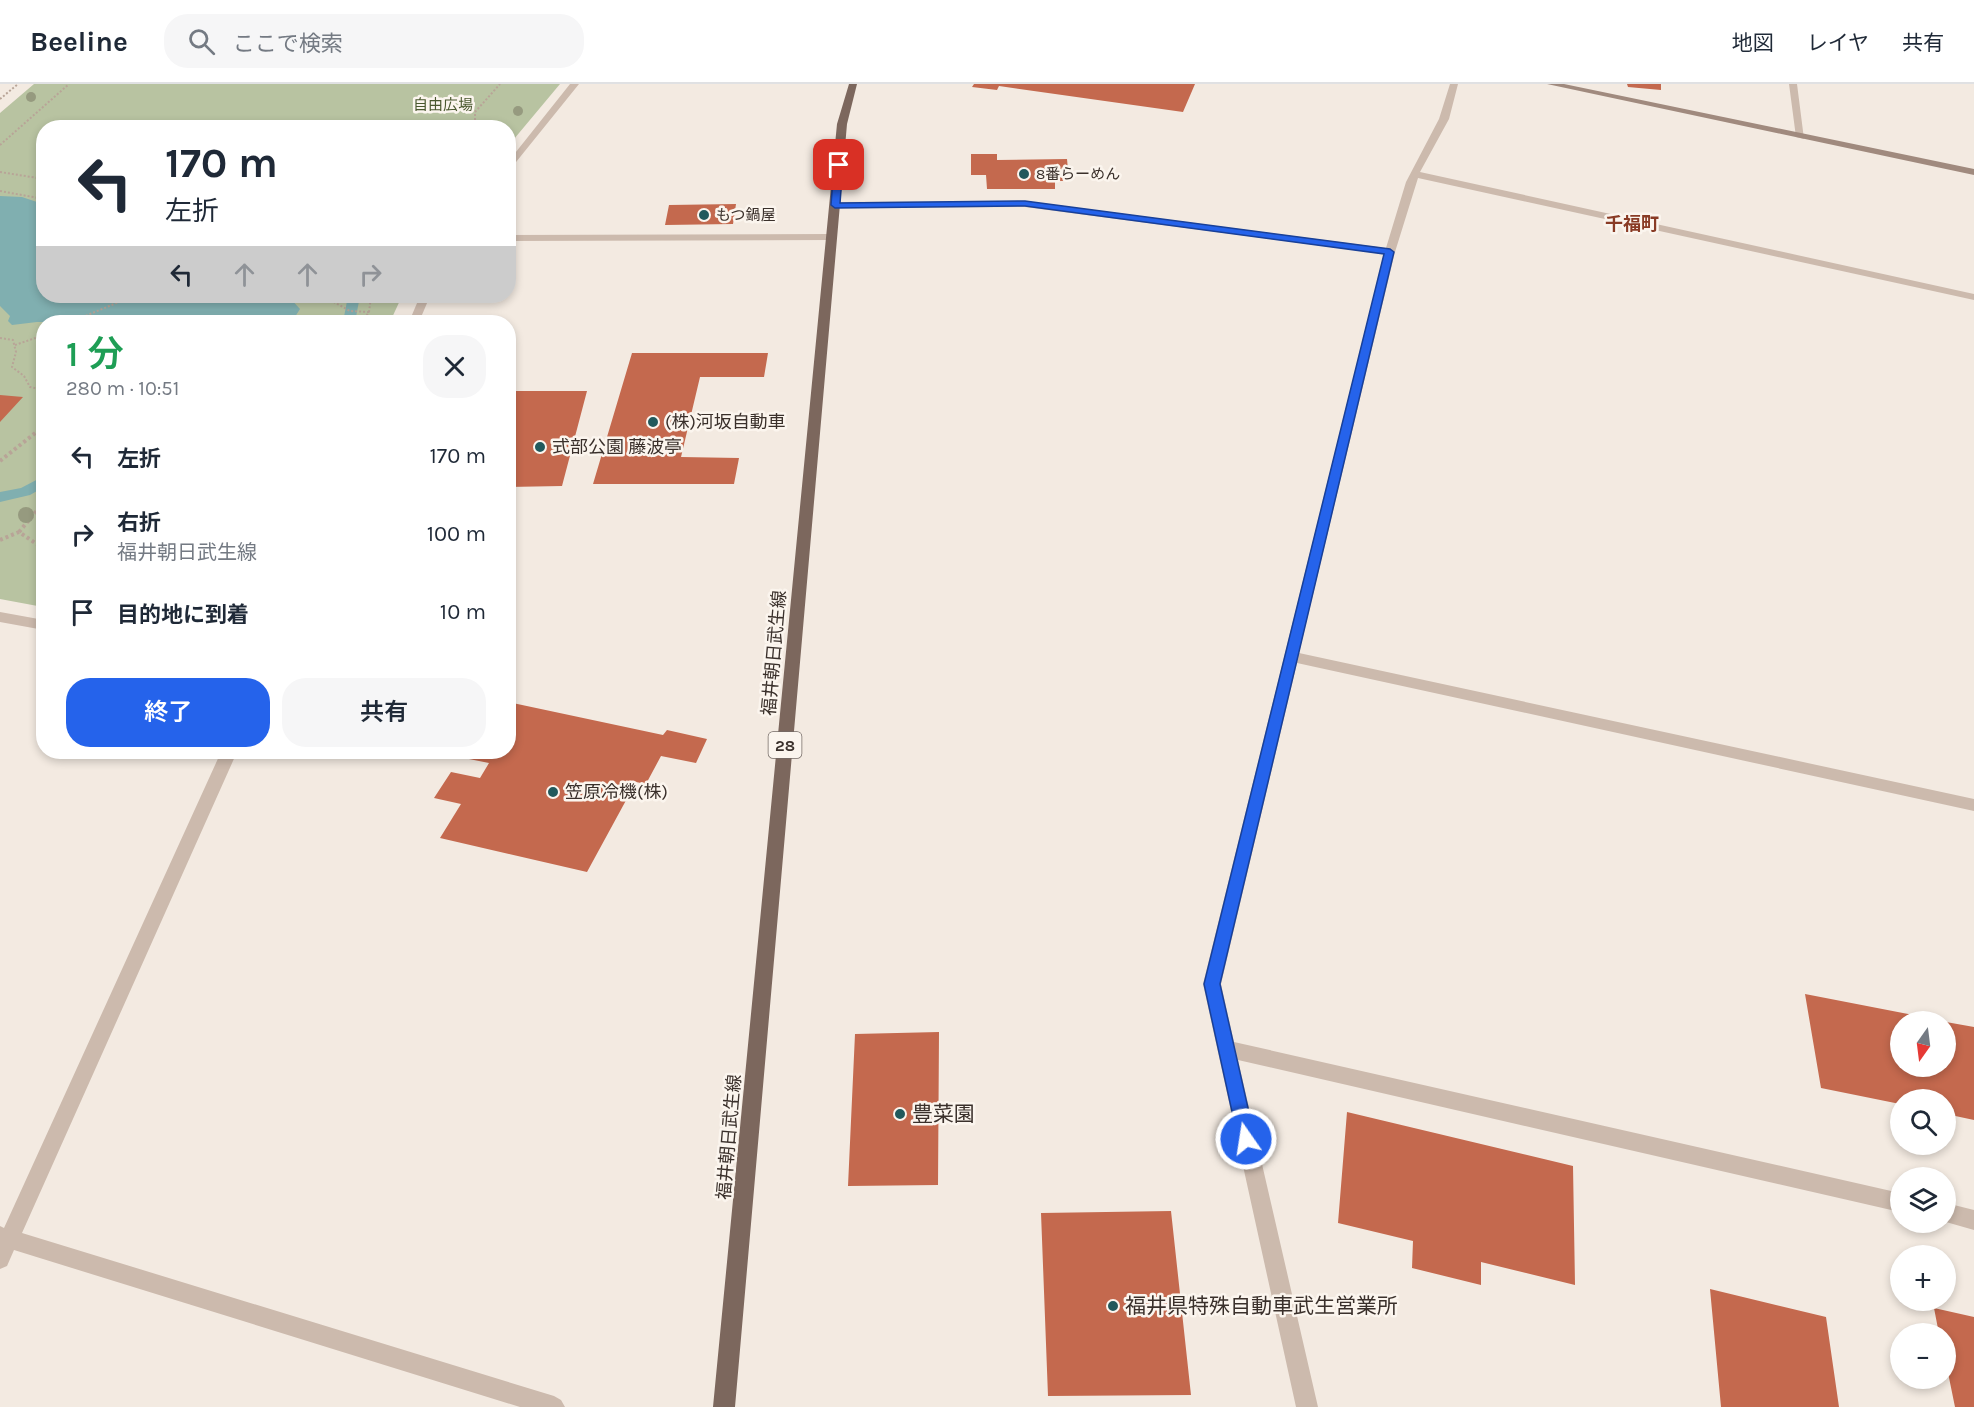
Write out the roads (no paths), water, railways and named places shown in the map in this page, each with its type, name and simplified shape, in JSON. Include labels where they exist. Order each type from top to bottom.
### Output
[{"type":"main road","name":"福井朝日武生線","points":[[724,1407],[842,124],[853,84]]},
{"type":"street","points":[[516,159],[575,84]]},
{"type":"street","points":[[1307,1407],[1212,984],[1390,252],[1414,174],[1446,119],[1452,102],[1454,84]]},
{"type":"street","points":[[1551,84],[1974,172]]},
{"type":"street","points":[[1793,84],[1801,137]]},
{"type":"street","points":[[1414,174],[1974,297]]},
{"type":"street","points":[[835,205],[1025,204],[1390,252]]},
{"type":"street","points":[[516,238],[831,237]]},
{"type":"street","points":[[0,617],[36,624]]},
{"type":"street","points":[[1292,657],[1974,805]]},
{"type":"street","points":[[0,1259],[5,1238],[226,759]]},
{"type":"street","points":[[1226,1049],[1890,1201]]},
{"type":"street","points":[[1956,1216],[1974,1220]]},
{"type":"street","points":[[5,1238],[554,1407]]},
{"type":"water","points":[[0,196],[22,197],[36,202],[36,303],[294,303],[300,309],[296,315],[36,315],[36,322],[12,325],[8,321],[10,316],[0,306]]},
{"type":"waterway","points":[[350,315],[353,303]]},
{"type":"waterway","points":[[0,497],[25,492],[36,485]]},
{"type":"place","name":"8番らーめん","points":[[1024,174]]},
{"type":"place","name":"もつ鍋屋","points":[[704,215]]},
{"type":"place","name":"(株)河坂自動車","points":[[653,422]]},
{"type":"place","name":"式部公園 藤波亭","points":[[540,447]]},
{"type":"place","name":"笠原冷機(株)","points":[[553,792]]},
{"type":"place","name":"豊菜園","points":[[900,1114]]},
{"type":"place","name":"福井県特殊自動車武生営業所","points":[[1113,1306]]},
{"type":"district","name":"千福町","points":[[1632,224]]},
{"type":"park label","name":"自由広場","points":[[443,105]]}]
